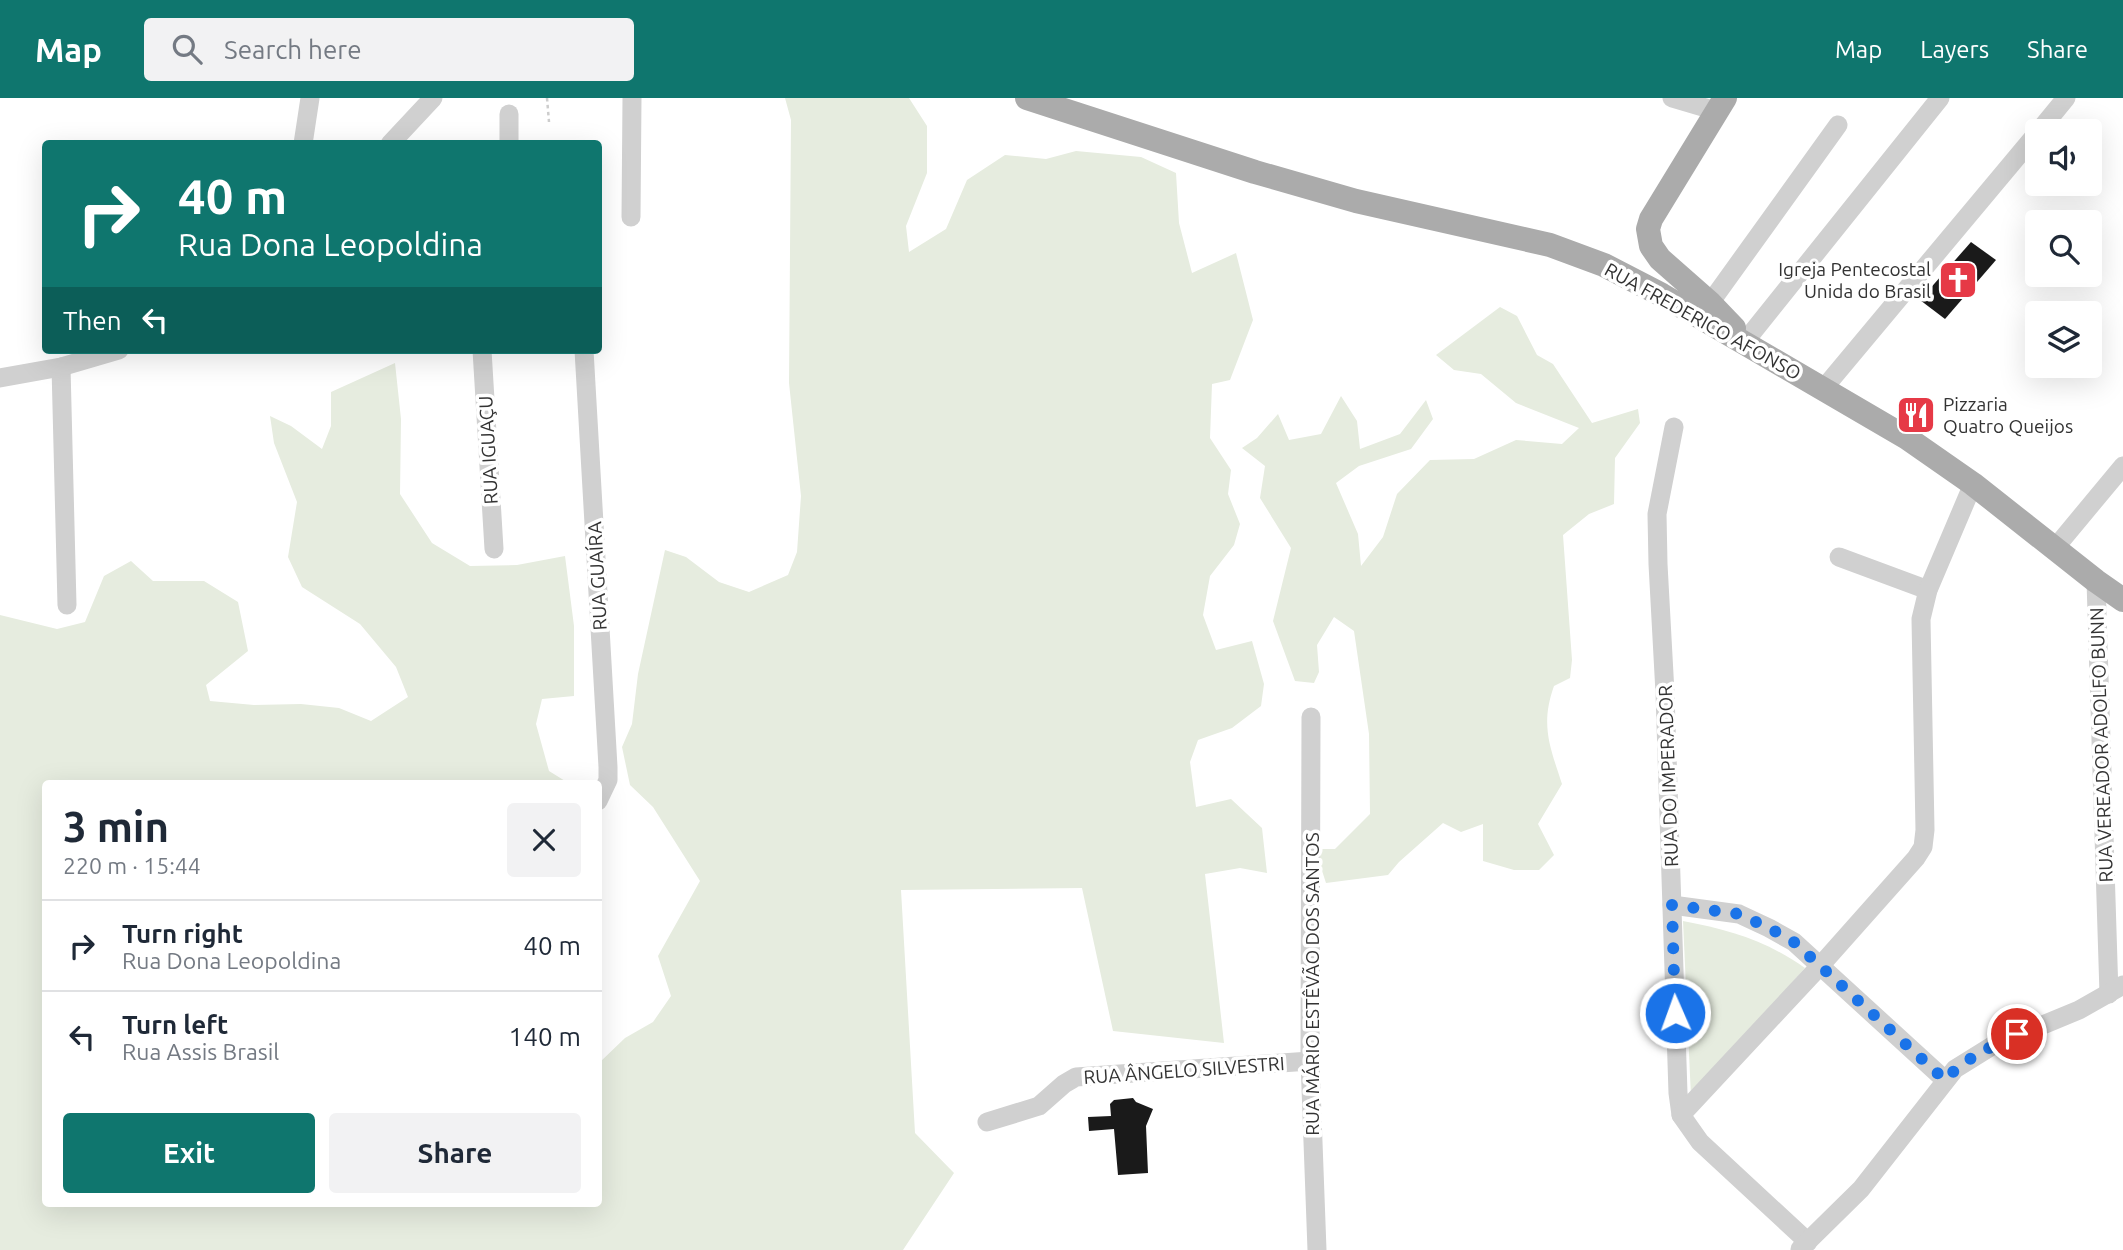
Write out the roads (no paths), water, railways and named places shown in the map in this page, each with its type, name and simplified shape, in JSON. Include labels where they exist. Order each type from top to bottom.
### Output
[{"type":"main road","name":"RUA FREDERICO AFONSO","points":[[1027,98],[1268,176],[1356,201],[1580,255],[1641,283],[1907,438],[1973,484],[2123,600]]},
{"type":"main road","points":[[1721,104],[1651,219],[1648,229],[1651,246],[1660,259],[1710,303],[1738,332],[1743,344]]},
{"type":"street","points":[[304,140],[310,98]]},
{"type":"street","points":[[394,140],[433,98]]},
{"type":"street","points":[[631,217],[632,98]]},
{"type":"street","points":[[1672,98],[1721,104]]},
{"type":"street","points":[[1743,344],[1940,98]]},
{"type":"street","points":[[2049,119],[2066,98]]},
{"type":"street","points":[[509,114],[509,140]]},
{"type":"street","points":[[1710,303],[1838,125]]},
{"type":"street","points":[[1824,388],[2025,148]]},
{"type":"street","points":[[0,378],[61,367],[105,354]]},
{"type":"street","name":"RUA IGUAÇU","points":[[482,354],[494,549]]},
{"type":"street","name":"RUA GUAÍRA","points":[[584,354],[608,767],[608,780],[602,793]]},
{"type":"street","points":[[61,367],[67,605]]},
{"type":"street","name":"RUA DO IMPERADOR","points":[[1674,427],[1657,514],[1678,1093],[1681,1115]]},
{"type":"street","points":[[2055,548],[2123,466]]},
{"type":"street","points":[[1973,484],[1928,590],[1921,619],[1925,830],[1923,847],[1820,966],[1681,1115],[1700,1142],[1803,1246],[1861,1189],[1955,1069],[1992,1046],[2079,1010],[2116,990]]},
{"type":"street","points":[[1839,558],[1928,590]]},
{"type":"street","name":"RUA VEREADOR ADOLFO BUNN","points":[[2096,581],[2116,990]]},
{"type":"street","name":"RUA MÁRIO ESTÊVÃO DOS SANTOS","points":[[1311,717],[1310,1061],[1317,1250]]},
{"type":"street","points":[[1672,905],[1739,914],[1794,942],[1945,1080]]},
{"type":"street","name":"RUA ÂNGELO SILVESTRI","points":[[987,1122],[1039,1106],[1063,1084],[1076,1077],[1310,1061]]},
{"type":"place","name":"Igreja Pentecostal Unida do Brasil","points":[[1958,280]]},
{"type":"place","name":"Pizzaria Quatro Queijos","points":[[1916,415]]}]
